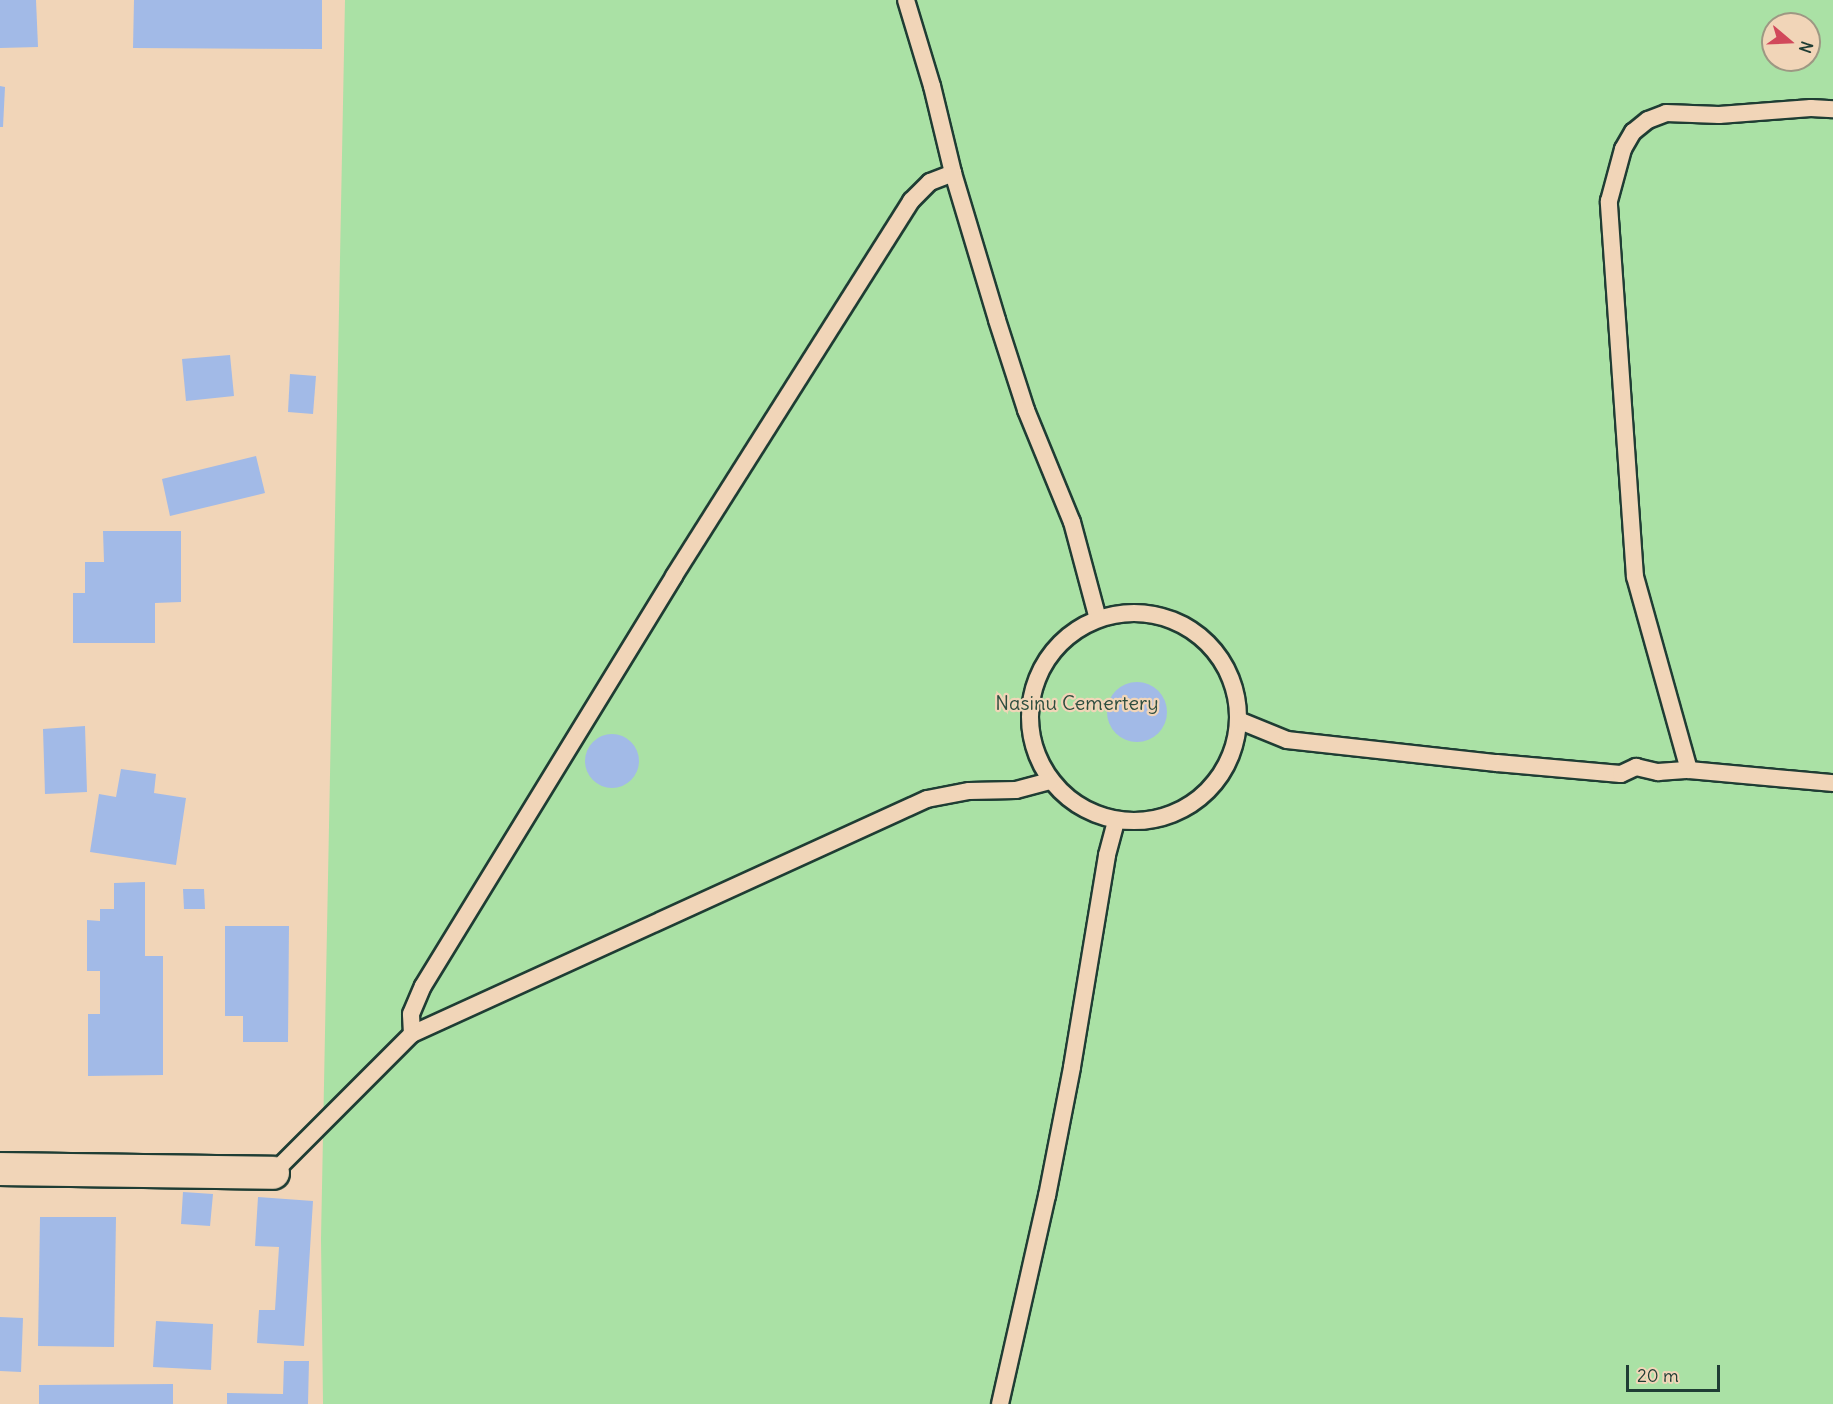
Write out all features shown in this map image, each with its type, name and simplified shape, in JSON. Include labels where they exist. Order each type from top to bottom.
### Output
[{"type":"street","points":[[0,1169],[273,1173]]},
{"type":"lane","points":[[906,0],[932,86],[952,173],[1026,410],[1072,522],[1098,619]]},
{"type":"lane","points":[[1689,770],[1635,577],[1609,201],[1623,149],[1633,132],[1648,120],[1666,113],[1719,115],[1811,108],[1833,109]]},
{"type":"lane","points":[[412,1034],[411,1014],[423,986],[674,576],[911,201],[930,182],[952,173]]},
{"type":"lane","points":[[1144,613],[1174,620],[1195,632],[1212,648],[1229,674],[1234,689],[1238,720],[1234,745],[1224,769],[1209,789],[1190,806],[1158,819],[1142,822],[1116,821],[1079,807],[1050,781],[1041,766],[1032,741],[1031,697],[1044,664],[1054,649],[1074,632],[1098,619],[1113,615],[1144,613]]},
{"type":"lane","points":[[1238,720],[1287,740],[1604,773],[1621,774],[1636,767],[1658,772],[1689,770],[1833,783]]},
{"type":"lane","points":[[273,1173],[412,1034],[927,799],[969,791],[1016,790],[1050,781]]},
{"type":"lane","points":[[1000,1404],[1047,1196],[1074,1055],[1107,855],[1116,821]]},
{"type":"green space","name":"Nasinu Cemertery","points":[[345,0],[1833,0],[1833,1404],[323,1404],[321,1239]]},
{"type":"building","points":[[0,0],[36,0],[38,47],[0,48]]},
{"type":"building","points":[[134,0],[322,0],[322,49],[133,48]]},
{"type":"building","points":[[0,86],[5,87],[3,127],[0,127]]},
{"type":"building","points":[[230,355],[234,396],[186,401],[182,359]]},
{"type":"building","points":[[290,374],[316,376],[313,414],[288,412]]},
{"type":"building","points":[[256,456],[265,493],[170,516],[162,479]]},
{"type":"building","points":[[103,531],[181,531],[181,602],[155,603],[155,643],[73,643],[73,593],[85,593],[85,562],[104,562]]},
{"type":"building","points":[[1131,682],[1143,682],[1154,687],[1162,695],[1167,712],[1165,724],[1154,737],[1143,742],[1131,742],[1120,737],[1112,729],[1107,718],[1107,706],[1112,695],[1120,687]]},
{"type":"building","points":[[85,726],[87,792],[45,794],[43,729]]},
{"type":"building","points":[[612,734],[622,736],[631,742],[637,751],[639,761],[637,771],[631,780],[622,786],[612,788],[602,786],[593,780],[587,771],[585,761],[587,751],[593,742],[602,736]]},
{"type":"building","points":[[121,769],[156,774],[154,793],[186,798],[176,865],[90,852],[99,794],[116,797]]},
{"type":"building","points":[[145,882],[145,956],[163,956],[163,1075],[88,1076],[88,1014],[100,1014],[100,971],[87,971],[87,920],[100,921],[100,909],[114,909],[114,883]]},
{"type":"building","points":[[183,889],[204,889],[205,909],[184,909]]},
{"type":"building","points":[[225,926],[289,926],[288,1042],[243,1042],[243,1016],[225,1016]]},
{"type":"building","points":[[183,1192],[213,1194],[210,1226],[181,1224]]},
{"type":"building","points":[[258,1197],[313,1201],[304,1346],[257,1343],[259,1310],[275,1310],[279,1247],[255,1246]]},
{"type":"building","points":[[40,1217],[116,1217],[114,1347],[38,1346]]},
{"type":"building","points":[[0,1317],[23,1318],[21,1372],[0,1371]]},
{"type":"building","points":[[156,1321],[213,1324],[211,1370],[153,1367]]},
{"type":"building","points":[[284,1361],[309,1361],[308,1404],[227,1404],[227,1393],[283,1394]]},
{"type":"building","points":[[173,1384],[173,1404],[39,1404],[39,1385]]}]
